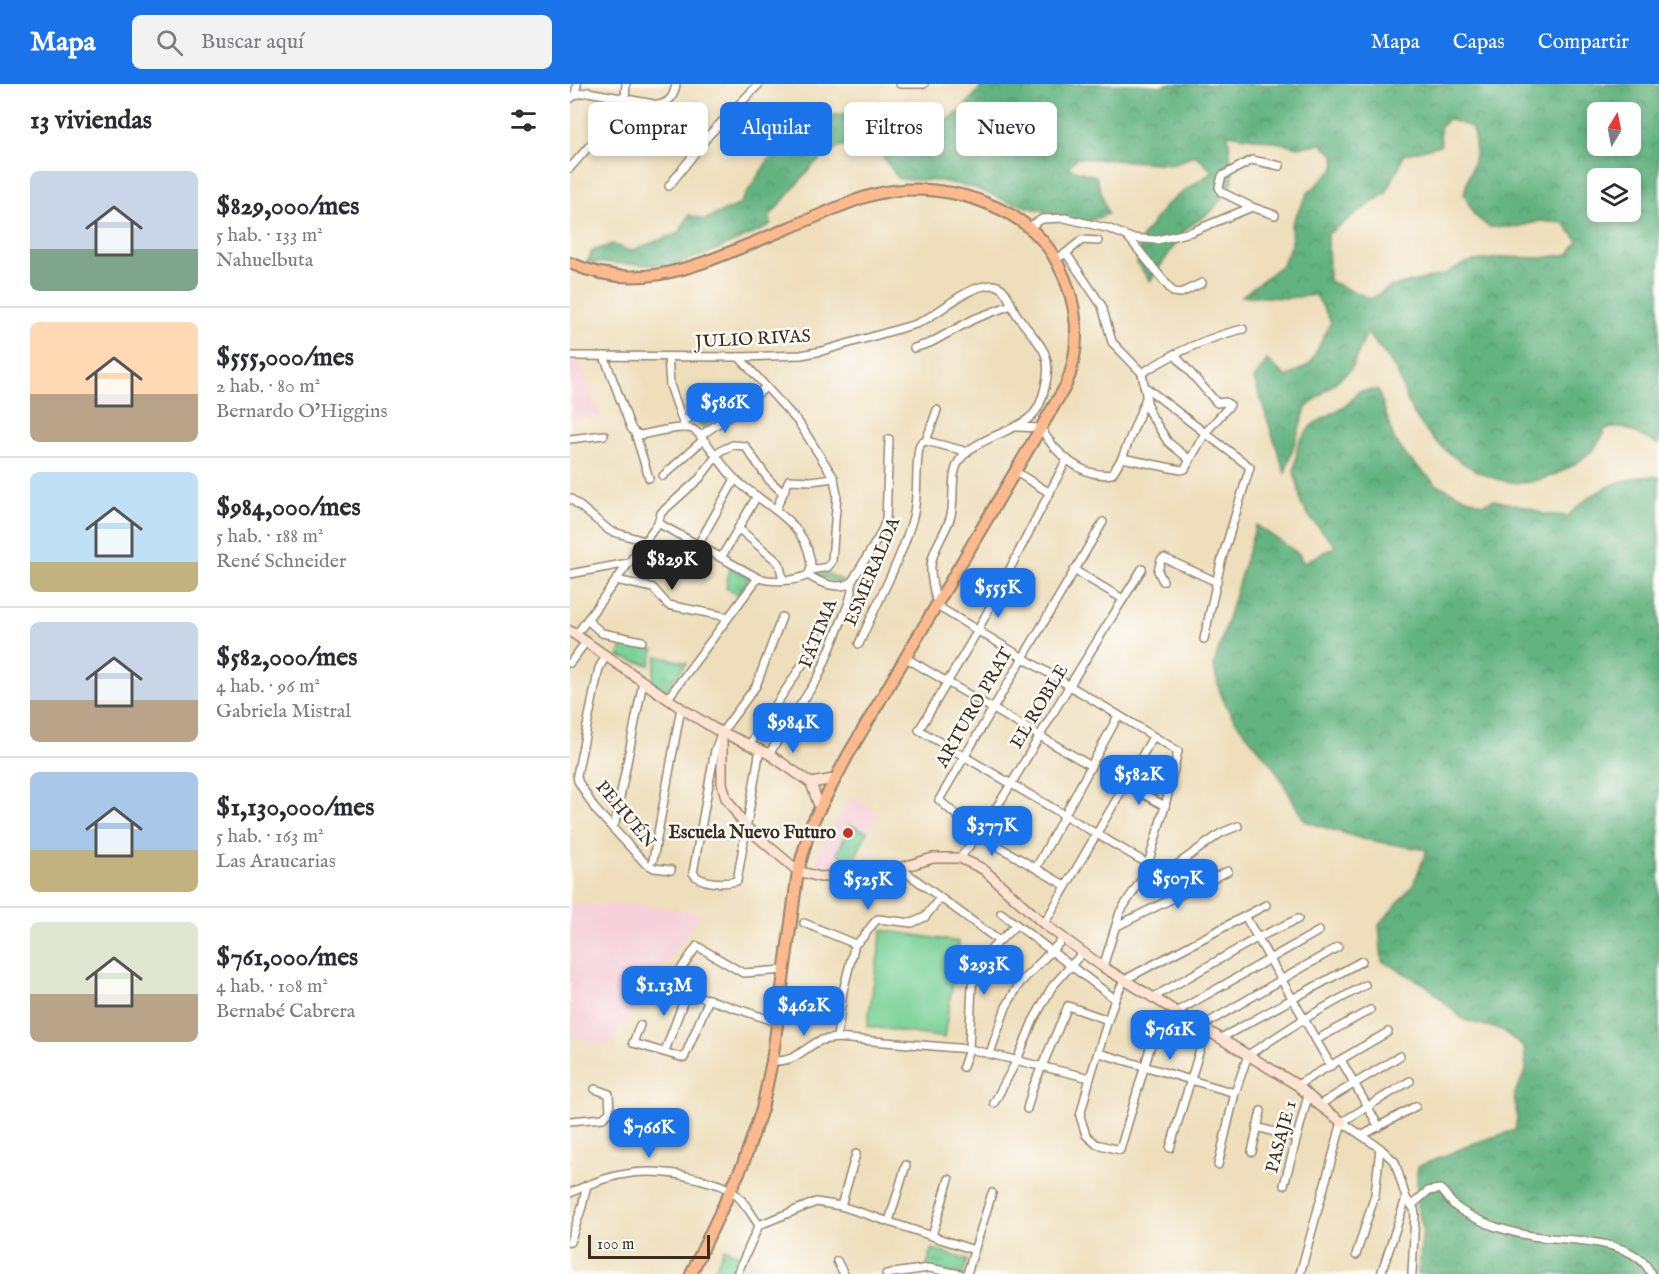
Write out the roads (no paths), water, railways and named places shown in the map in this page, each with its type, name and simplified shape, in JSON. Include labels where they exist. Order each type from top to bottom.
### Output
[{"type":"main road","points":[[570,263],[614,276],[668,274],[714,259],[851,202],[891,191],[929,190],[968,196],[1002,210],[1029,227],[1056,259],[1071,300],[1076,323],[1076,346],[1069,379],[834,779],[807,835],[798,871],[771,1061],[758,1122],[731,1190],[691,1274]]},
{"type":"street","points":[[573,97],[577,84]]},
{"type":"street","points":[[570,168],[616,117],[624,98],[626,84]]},
{"type":"street","points":[[573,97],[588,92],[650,104],[663,104],[672,97],[676,84]]},
{"type":"street","points":[[669,186],[710,135],[759,84]]},
{"type":"street","points":[[900,84],[924,84]]},
{"type":"street","points":[[1275,215],[1221,192],[1220,180],[1222,176],[1252,159],[1280,166]]},
{"type":"street","points":[[1029,227],[1041,219],[1065,218],[1110,229],[1128,237],[1156,240],[1191,232],[1252,207]]},
{"type":"street","points":[[1128,237],[1173,292],[1181,292],[1202,283]]},
{"type":"street","points":[[1056,259],[1082,240],[1098,241]]},
{"type":"street","points":[[1066,253],[1102,306],[1112,342],[1142,373],[1149,412],[1168,442],[1190,460]]},
{"type":"street","name":"JULIO RIVAS","points":[[570,356],[801,355],[916,324],[969,293],[986,286],[996,285],[1004,290],[1011,305]]},
{"type":"street","points":[[914,348],[930,343],[974,320],[1011,305],[1038,340],[1046,353],[1048,364],[1047,379],[1036,411],[1027,419],[967,453],[957,466],[951,513],[931,564],[937,606],[1178,751],[1148,864],[1143,877],[1120,912],[1103,967]]},
{"type":"street","points":[[1142,373],[1174,354],[1216,336],[1243,329]]},
{"type":"street","points":[[1122,458],[1181,470],[1185,468],[1205,433],[1230,405],[1225,402],[1217,403],[1174,354]]},
{"type":"street","points":[[604,356],[649,478]]},
{"type":"street","points":[[668,357],[670,385],[684,424],[702,438],[735,479],[776,509],[804,542],[809,554],[809,572],[819,581],[838,586],[851,584]]},
{"type":"street","points":[[657,523],[758,578],[768,580],[803,578],[809,572],[828,567],[832,561],[837,495],[834,478],[799,423],[739,357]]},
{"type":"street","points":[[1144,386],[1250,466],[1217,582],[1204,639]]},
{"type":"street","points":[[663,476],[702,438],[766,387]]},
{"type":"street","points":[[1012,427],[1041,428],[1053,447],[1067,459],[1082,468],[1104,475],[1112,474],[1122,458],[1146,398]]},
{"type":"street","points":[[634,433],[640,435],[684,424],[719,404],[725,406],[732,414]]},
{"type":"street","name":"ESMERALDA","points":[[859,644],[911,524],[916,501],[918,452],[921,443],[926,441],[937,410]]},
{"type":"street","points":[[570,439],[604,435]]},
{"type":"street","name":"FÁTIMA","points":[[765,752],[819,676],[848,605],[852,591],[851,584],[880,535],[886,520],[889,439]]},
{"type":"street","points":[[926,441],[967,453]]},
{"type":"street","points":[[783,493],[769,480],[745,446],[729,446],[715,456],[700,478],[661,513],[645,541],[587,620],[573,633],[681,708],[722,732],[765,752],[811,783],[819,806]]},
{"type":"street","points":[[1067,459],[977,632],[919,730],[1148,864]]},
{"type":"street","points":[[1016,472],[1050,493]]},
{"type":"street","points":[[776,509],[789,480],[811,482],[834,478]]},
{"type":"street","points":[[698,545],[735,479]]},
{"type":"street","points":[[721,558],[757,496]]},
{"type":"street","points":[[570,498],[610,531],[645,541]]},
{"type":"street","name":"ARTURO PRAT","points":[[979,835],[939,800],[1103,522]]},
{"type":"street","points":[[738,528],[779,564],[783,579]]},
{"type":"street","points":[[1163,581],[1158,571],[1161,560],[1164,558],[1217,582]]},
{"type":"street","points":[[570,574],[628,563]]},
{"type":"street","name":"EL ROBLE","points":[[960,858],[979,835],[1012,786],[1039,736],[1142,568]]},
{"type":"street","points":[[1074,570],[1123,599]]},
{"type":"street","points":[[668,699],[758,578]]},
{"type":"street","points":[[616,580],[654,588],[668,605],[728,617]]},
{"type":"street","points":[[765,752],[737,881],[727,883],[696,877],[693,873],[713,758],[722,732],[756,686],[782,617]]},
{"type":"street","points":[[587,620],[602,633],[642,641]]},
{"type":"street","points":[[750,744],[804,662],[817,636]]},
{"type":"street","points":[[570,663],[586,642]]},
{"type":"street","name":"PEHUÉN","points":[[606,656],[599,668],[577,775],[578,781],[595,809],[645,863],[654,868],[671,870]]},
{"type":"street","points":[[906,658],[1090,766]]},
{"type":"street","points":[[615,823],[643,681]]},
{"type":"street","points":[[653,860],[681,708]]},
{"type":"street","points":[[1036,868],[1118,716]]},
{"type":"street","points":[[722,732],[724,792],[747,827],[798,871],[820,877],[870,874],[933,858],[960,858],[983,869],[1044,924],[1103,967],[1297,1084],[1319,1105],[1380,1148],[1395,1162],[1406,1198],[1415,1214],[1412,1274]]},
{"type":"street","points":[[1044,924],[1153,736]]},
{"type":"street","points":[[811,783],[834,779]]},
{"type":"street","points":[[1125,783],[1165,806]]},
{"type":"street","points":[[1143,877],[1168,871],[1221,833],[1238,826]]},
{"type":"street","points":[[979,835],[1066,886]]},
{"type":"street","points":[[900,868],[998,940]]},
{"type":"street","points":[[1117,926],[1228,872]]},
{"type":"street","points":[[804,923],[855,944],[861,941],[869,927],[878,919],[912,923],[925,917],[940,898]]},
{"type":"street","points":[[1155,1031],[1120,1150],[1095,1144],[1086,1135],[1080,1116],[1089,1078],[1115,999],[1124,980],[1266,905]]},
{"type":"street","points":[[1000,913],[1115,999]]},
{"type":"street","points":[[1245,916],[1330,1066]]},
{"type":"street","points":[[1152,998],[1257,938],[1298,919]]},
{"type":"street","points":[[963,1067],[969,1048],[972,985],[988,952],[1016,925]]},
{"type":"street","points":[[1176,1012],[1319,932]]},
{"type":"street","points":[[990,1053],[1006,1007],[1020,983],[1064,938]]},
{"type":"street","points":[[837,1038],[843,992],[855,944]]},
{"type":"street","points":[[677,989],[679,972],[698,946],[744,973],[784,970]]},
{"type":"street","points":[[1202,1026],[1338,947]]},
{"type":"street","points":[[994,1103],[1052,987],[1083,952]]},
{"type":"street","points":[[1221,1038],[1362,961]]},
{"type":"street","points":[[659,983],[777,1022]]},
{"type":"street","points":[[1218,1165],[1235,1093],[1248,1055],[1304,1019],[1365,985]]},
{"type":"street","points":[[665,1051],[687,992]]},
{"type":"street","points":[[640,1025],[633,1043],[684,1058],[709,999]]},
{"type":"street","points":[[1027,1109],[1033,1087],[1068,1006],[1108,1020]]},
{"type":"street","points":[[1316,1040],[1370,1010]]},
{"type":"street","points":[[1297,1084],[1388,1032]]},
{"type":"street","points":[[771,1061],[785,1062],[806,1051],[820,1040],[837,1038],[969,1048],[1089,1078]]},
{"type":"street","points":[[1170,1148],[1202,1043]]},
{"type":"street","points":[[1099,1053],[1235,1093]]},
{"type":"street","points":[[1319,1105],[1400,1056]]},
{"type":"street","points":[[1341,1060],[1378,1126]]},
{"type":"street","points":[[1300,1274],[1342,1122],[1410,1081]]},
{"type":"street","points":[[570,1121],[603,1118],[610,1112],[609,1094],[595,1089]]},
{"type":"street","name":"PASAJE 1","points":[[1284,1185],[1308,1096]]},
{"type":"street","points":[[1363,1135],[1416,1106]]},
{"type":"street","points":[[1252,1152],[1261,1111]]},
{"type":"street","points":[[1257,1127],[1295,1138]]},
{"type":"street","points":[[1356,1255],[1375,1195],[1380,1148]]},
{"type":"street","points":[[842,1206],[856,1154]]},
{"type":"street","points":[[889,1221],[906,1165]]},
{"type":"street","points":[[570,1193],[619,1174],[653,1172],[694,1178],[731,1190],[759,1225]]},
{"type":"street","points":[[932,1236],[949,1179]]},
{"type":"street","points":[[570,1242],[587,1185]]},
{"type":"street","points":[[1412,1205],[1428,1191],[1440,1189],[1453,1205],[1495,1227],[1524,1235],[1593,1242],[1614,1247],[1640,1258],[1651,1274]]},
{"type":"street","points":[[967,1274],[992,1193]]},
{"type":"street","points":[[1380,1274],[1406,1198]]},
{"type":"street","points":[[737,1274],[759,1225],[816,1202],[842,1206],[974,1250]]},
{"type":"street","points":[[837,1261],[844,1274]]},
{"type":"street","points":[[888,1274],[931,1271],[960,1274]]},
{"type":"place","name":"Escuela Nuevo Futuro","points":[[848,833]]}]
